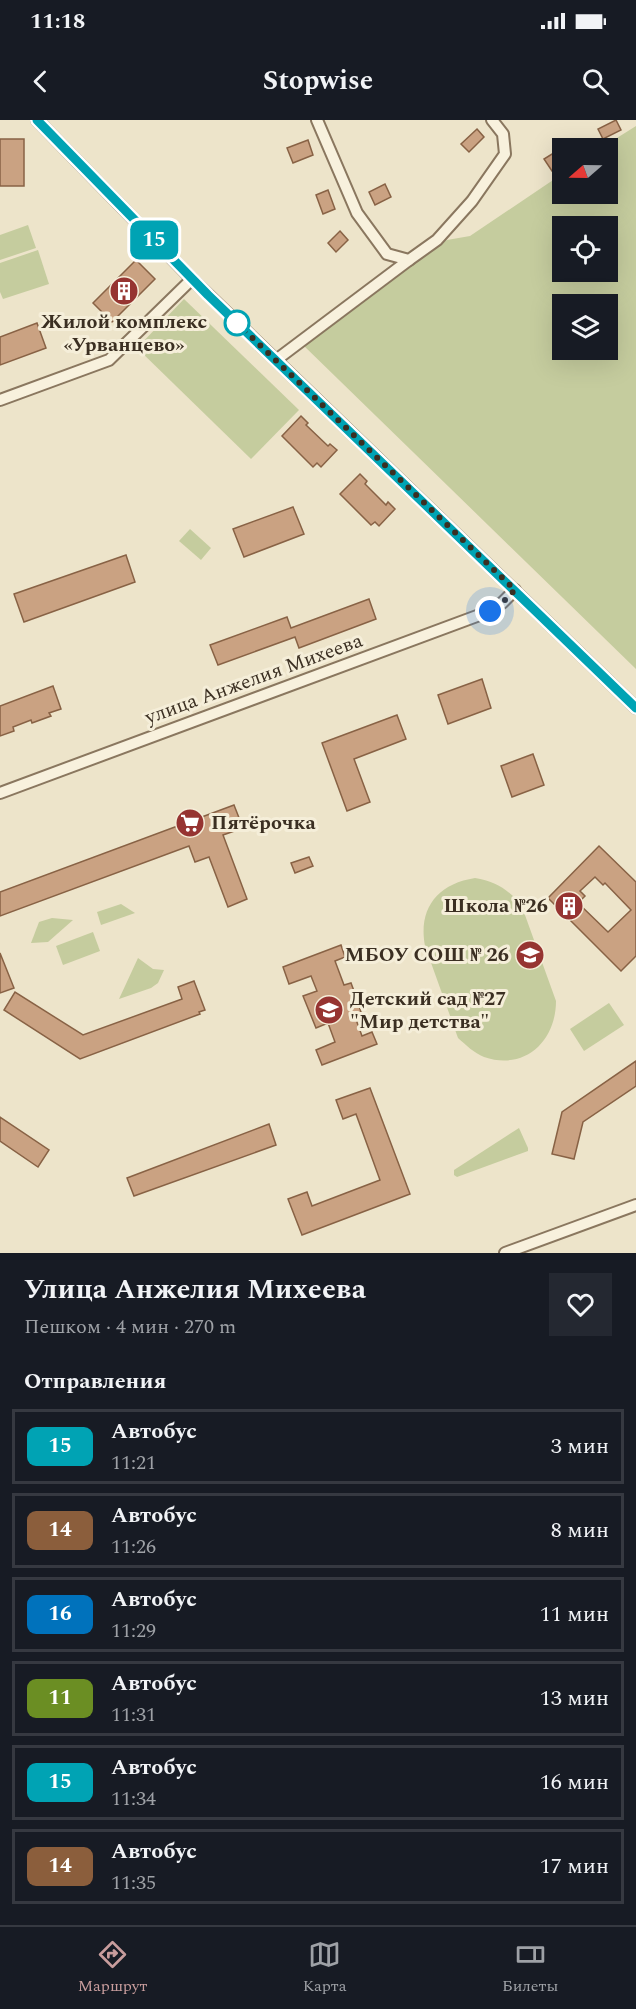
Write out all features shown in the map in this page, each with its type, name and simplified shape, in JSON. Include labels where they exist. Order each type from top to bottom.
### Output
[{"type":"street","points":[[37,120],[192,279],[636,708]]},
{"type":"street","points":[[317,120],[357,213],[387,254],[409,260]]},
{"type":"street","points":[[276,360],[437,240],[472,201],[505,154],[503,134],[492,120]]},
{"type":"street","points":[[0,400],[109,360],[192,279]]},
{"type":"street","name":"улица Анжелия Михеева","points":[[0,793],[485,613],[502,603],[515,590]]},
{"type":"street","points":[[505,1253],[636,1205]]},
{"type":"green space","points":[[636,126],[636,669],[302,344],[391,277],[447,240],[470,236],[552,181],[552,204],[618,204],[617,138]]},
{"type":"green space","points":[[28,225],[36,248],[0,260],[0,235]]},
{"type":"green space","points":[[38,250],[49,284],[3,299],[0,292],[0,263]]},
{"type":"green space","points":[[184,299],[299,410],[251,459],[137,348]]},
{"type":"green space","points":[[190,529],[211,548],[201,560],[179,541]]},
{"type":"green space","points":[[475,878],[500,886],[521,904],[556,1001],[551,1029],[544,1040],[525,1056],[513,1060],[484,1057],[458,1038],[425,946],[425,921],[433,900],[450,886]]},
{"type":"green space","points":[[121,904],[135,913],[101,925],[97,912]]},
{"type":"green space","points":[[52,918],[73,920],[48,942],[31,943],[39,922]]},
{"type":"green space","points":[[93,932],[100,951],[63,965],[56,946]]},
{"type":"green space","points":[[138,958],[153,969],[164,970],[158,983],[151,988],[119,999]]},
{"type":"green space","points":[[609,1003],[624,1025],[584,1051],[570,1029]]},
{"type":"green space","points":[[519,1128],[528,1151],[457,1177],[454,1175],[454,1170]]},
{"type":"building","points":[[616,120],[621,130],[602,138],[598,129]]},
{"type":"building","points":[[477,129],[484,137],[469,152],[461,144]]},
{"type":"building","points":[[0,139],[24,139],[24,186],[0,186]]},
{"type":"building","points":[[308,140],[313,155],[293,163],[287,148]]},
{"type":"building","points":[[552,154],[552,171],[544,159]]},
{"type":"building","points":[[385,184],[391,197],[375,205],[369,192]]},
{"type":"building","points":[[328,190],[335,209],[323,214],[316,195]]},
{"type":"building","points":[[340,231],[348,240],[336,252],[328,243]]},
{"type":"building","name":"Жилой комплекс «Урванцево»","points":[[136,260],[155,279],[112,322],[93,303]]},
{"type":"building","points":[[37,323],[46,348],[0,365],[0,337]]},
{"type":"building","points":[[301,416],[308,423],[306,425],[328,446],[330,444],[337,450],[321,467],[317,463],[313,467],[282,436]]},
{"type":"building","points":[[360,474],[367,481],[365,484],[386,505],[388,502],[395,509],[379,526],[375,522],[371,525],[340,494]]},
{"type":"building","points":[[293,507],[304,534],[244,557],[233,529]]},
{"type":"building","points":[[126,555],[135,582],[24,622],[14,594]]},
{"type":"building","points":[[369,599],[376,619],[299,648],[295,637],[218,665],[210,645],[287,617],[291,628]]},
{"type":"building","points":[[482,679],[491,708],[448,724],[438,695]]},
{"type":"building","points":[[53,686],[61,709],[49,713],[51,716],[13,727],[14,731],[0,736],[0,706]]},
{"type":"building","points":[[397,715],[406,739],[354,759],[370,802],[347,811],[322,743]]},
{"type":"building","points":[[533,754],[544,785],[512,797],[501,766]]},
{"type":"building","points":[[234,805],[243,828],[223,835],[247,899],[228,907],[209,857],[195,862],[189,846],[0,916],[0,892]]},
{"type":"building","name":"Школа №26","points":[[599,846],[636,882],[636,956],[621,971],[548,898]],"holes":[[[595,877],[603,885],[605,883],[631,910],[608,932],[578,903],[585,896],[580,891]]]},
{"type":"building","points":[[309,857],[313,866],[295,873],[291,863]]},
{"type":"building","points":[[341,945],[345,957],[335,961],[344,985],[351,983],[354,991],[358,990],[361,998],[357,1000],[361,1012],[354,1014],[362,1036],[372,1032],[377,1044],[322,1065],[316,1050],[335,1042],[328,1023],[316,1028],[303,996],[317,991],[311,976],[289,984],[283,967]]},
{"type":"building","points":[[0,953],[14,988],[0,993]]},
{"type":"building","points":[[194,981],[205,1010],[199,1012],[200,1014],[80,1059],[4,1010],[15,992],[83,1035],[182,999],[178,987]]},
{"type":"building","points":[[636,1061],[636,1086],[583,1122],[574,1159],[552,1154],[562,1112]]},
{"type":"building","points":[[370,1088],[410,1194],[302,1235],[288,1199],[307,1192],[312,1206],[380,1180],[356,1114],[343,1119],[336,1100]]},
{"type":"building","points":[[0,1117],[49,1150],[38,1167],[0,1141]]},
{"type":"building","points":[[269,1124],[276,1145],[134,1196],[127,1178]]},
{"type":"bus line","name":"15","points":[[37,120],[208,295],[636,708]]},
{"type":"place","name":"Жилой комплекс «Урванцево»","points":[[124,291]]},
{"type":"place","name":"Пятёрочка","points":[[190,823]]},
{"type":"place","name":"Школа №26","points":[[569,906]]},
{"type":"place","name":"МБОУ СОШ № 26","points":[[530,955]]},
{"type":"place","name":"Детский сад №27 \"Мир детства\"","points":[[329,1010]]},
{"type":"route","points":[[237,323],[515,590],[490,611]]}]
